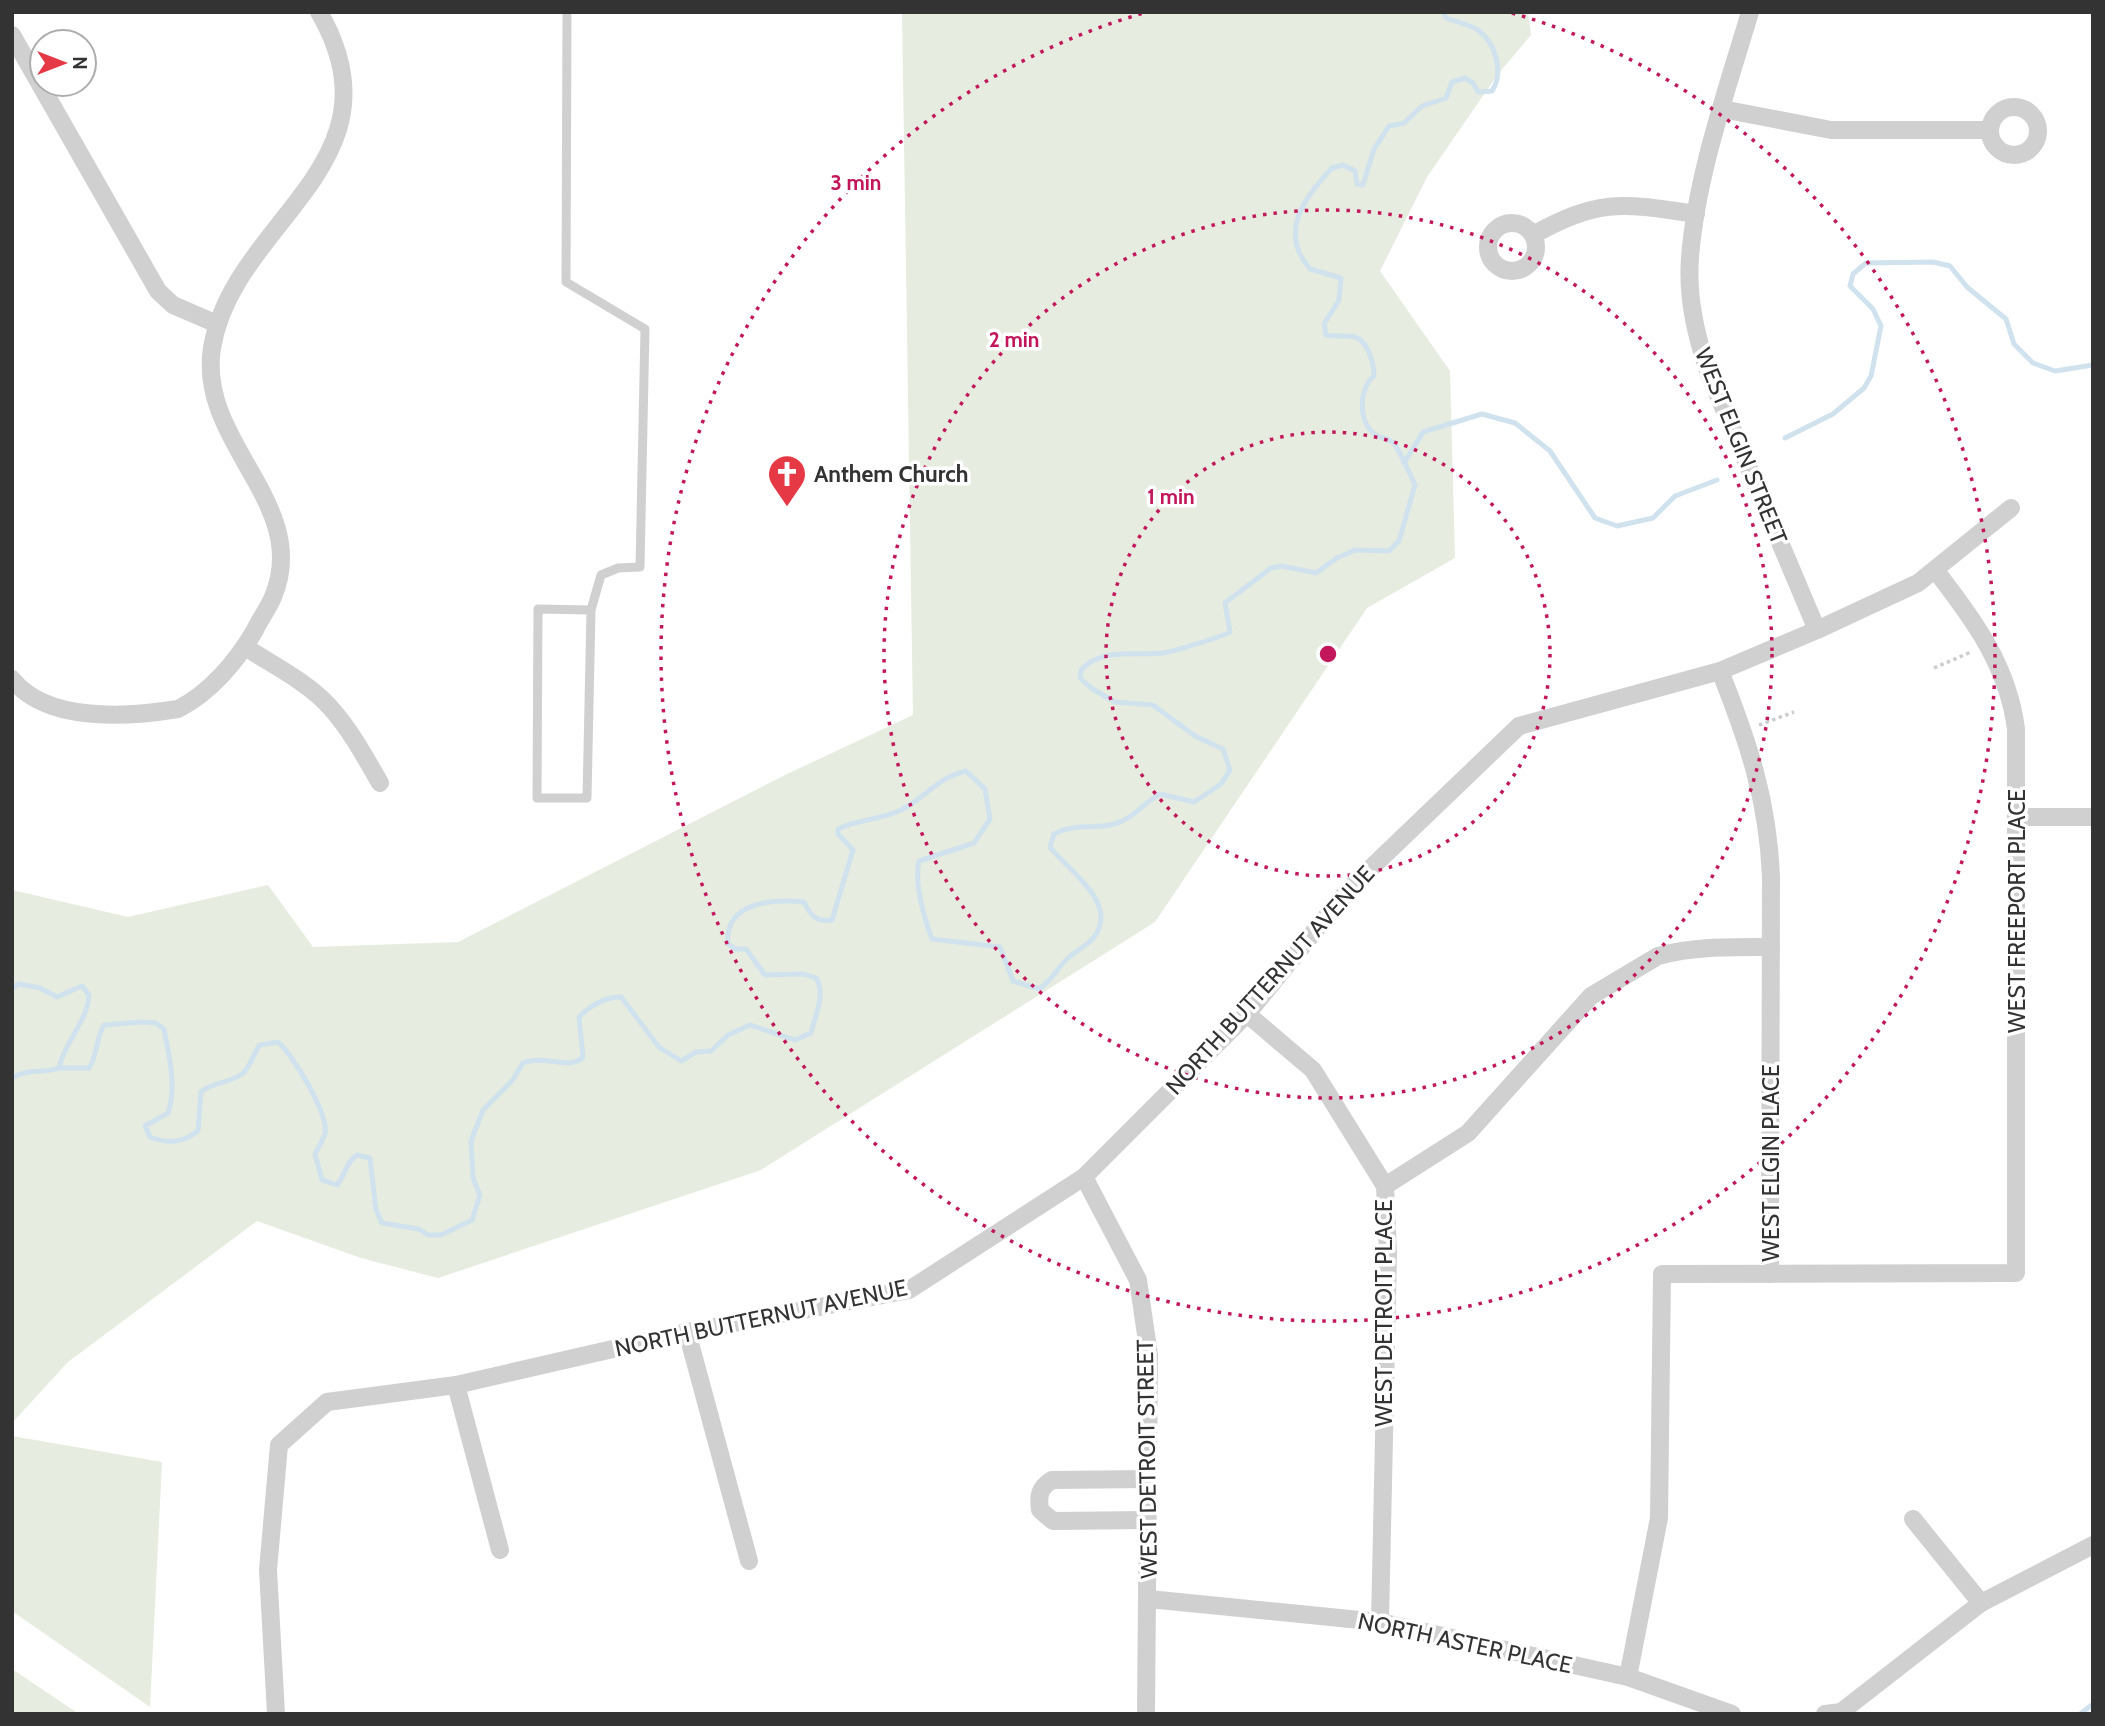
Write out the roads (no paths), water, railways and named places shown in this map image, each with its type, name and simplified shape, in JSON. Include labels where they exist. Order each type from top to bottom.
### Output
[{"type":"street","points":[[12,679],[34,699],[72,712],[164,711],[192,702],[220,677],[245,647],[273,596],[280,548],[266,496],[222,424],[214,400],[211,351],[217,324],[237,283],[326,162],[343,115],[341,68],[335,43],[319,12]]},
{"type":"street","name":"WEST ELGIN STREET","points":[[1750,12],[1696,214],[1690,259],[1696,336],[1709,374],[1817,629]]},
{"type":"street","points":[[12,35],[158,291],[173,305],[217,324]]},
{"type":"street","points":[[1722,109],[1831,130],[1990,130]]},
{"type":"street","points":[[1533,235],[1582,210],[1605,205],[1635,205],[1696,214]]},
{"type":"street","name":"NORTH BUTTERNUT AVENUE","points":[[276,1714],[268,1570],[279,1446],[327,1402],[456,1385],[687,1332],[909,1290],[1084,1177],[1247,1014],[1349,889],[1520,726],[1720,671],[1902,592],[1936,571],[1982,529],[2011,508]]},
{"type":"street","name":"WEST FREEPORT PLACE","points":[[1770,1274],[2016,1273],[2018,745],[2002,672],[1989,643],[1936,571]]},
{"type":"street","points":[[245,647],[328,704],[346,726],[380,783]]},
{"type":"street","name":"WEST ELGIN PLACE","points":[[1628,1677],[1659,1518],[1661,1274],[1770,1274],[1771,866],[1766,808],[1744,730],[1720,671]]},
{"type":"street","points":[[2017,817],[2093,817]]},
{"type":"street","points":[[1385,1186],[1468,1133],[1591,996],[1658,956],[1703,948],[1771,947]]},
{"type":"street","name":"WEST DETROIT PLACE","points":[[1247,1014],[1313,1070],[1385,1186],[1388,1253],[1380,1622]]},
{"type":"street","name":"WEST DETROIT STREET","points":[[1084,1177],[1139,1280],[1149,1355],[1146,1714]]},
{"type":"street","points":[[687,1332],[749,1560]]},
{"type":"street","points":[[456,1385],[500,1550]]},
{"type":"street","points":[[1146,1479],[1052,1480],[1042,1486],[1038,1498],[1041,1510],[1053,1521],[1147,1520]]},
{"type":"street","points":[[1913,1519],[1980,1603]]},
{"type":"street","points":[[1825,1714],[1841,1712],[1980,1603],[2093,1545]]},
{"type":"street","name":"NORTH ASTER PLACE","points":[[1149,1599],[1380,1622],[1628,1677],[1732,1714]]},
{"type":"lane","points":[[567,12],[566,282],[645,329],[640,567],[618,568],[601,575],[591,610],[587,798],[537,798],[538,610],[591,610]]},
{"type":"waterway","points":[[59,1068],[89,1068],[104,1025],[156,1023],[164,1029],[171,1071],[171,1103],[168,1113],[145,1126],[150,1137],[175,1141],[198,1131],[201,1092],[242,1074],[260,1045],[278,1042],[301,1072],[316,1100],[325,1125],[325,1134],[315,1154],[322,1180],[337,1185],[353,1158],[357,1155],[370,1158],[376,1210],[382,1223],[419,1229],[428,1235],[441,1235],[472,1220],[480,1195],[473,1178],[471,1141],[483,1110],[512,1081],[523,1063],[540,1060],[572,1063],[583,1057],[579,1017],[598,1003],[621,997],[659,1047],[681,1061],[696,1052],[711,1051],[728,1035],[750,1025],[795,1040],[811,1033],[820,998],[816,978],[804,974],[765,975],[746,949],[736,949],[728,944],[729,930],[734,919],[752,906],[791,901],[804,902],[818,919],[832,920],[853,850],[838,834],[838,829],[901,810],[946,778],[966,771],[985,789],[990,819],[974,843],[919,861],[919,890],[932,939],[1000,947],[1013,981],[1039,989],[1044,986],[1068,958],[1094,937],[1100,924],[1096,900],[1050,847],[1054,834],[1071,828],[1106,826],[1121,822],[1160,794],[1194,802],[1221,784],[1230,770],[1223,749],[1195,736],[1153,705],[1115,702],[1080,678],[1081,670],[1089,663],[1109,655],[1163,653],[1230,632],[1225,603],[1271,568],[1282,566],[1316,573],[1337,558],[1355,550],[1389,551],[1399,541],[1415,485],[1393,443],[1376,435],[1366,423],[1363,397],[1374,376],[1367,348],[1355,337],[1326,335],[1324,324],[1339,300],[1341,278],[1310,269],[1296,242],[1296,229],[1304,203],[1332,168],[1343,165],[1355,171],[1357,184],[1363,185],[1374,149],[1389,126],[1404,123],[1422,106],[1446,98],[1452,82],[1465,78],[1473,83],[1478,92],[1492,91],[1496,84],[1498,67],[1494,50],[1478,30],[1446,18],[1443,12]]},
{"type":"waterway","points":[[1785,438],[1833,414],[1864,388],[1871,376],[1881,326],[1873,309],[1850,286],[1853,274],[1866,263],[1933,262],[1950,266],[1967,287],[2006,319],[2014,344],[2033,363],[2055,371],[2093,365]]},
{"type":"waterway","points":[[1404,463],[1423,432],[1482,414],[1515,423],[1550,451],[1595,518],[1617,526],[1653,518],[1675,496],[1717,480]]},
{"type":"waterway","points":[[12,988],[19,984],[40,988],[57,997],[82,986],[89,995],[85,1014],[59,1068],[23,1073],[12,1078]]},
{"type":"waterway","points":[[2080,1714],[2093,1704]]},
{"type":"place","name":"Anthem Church","points":[[787,508]]}]
